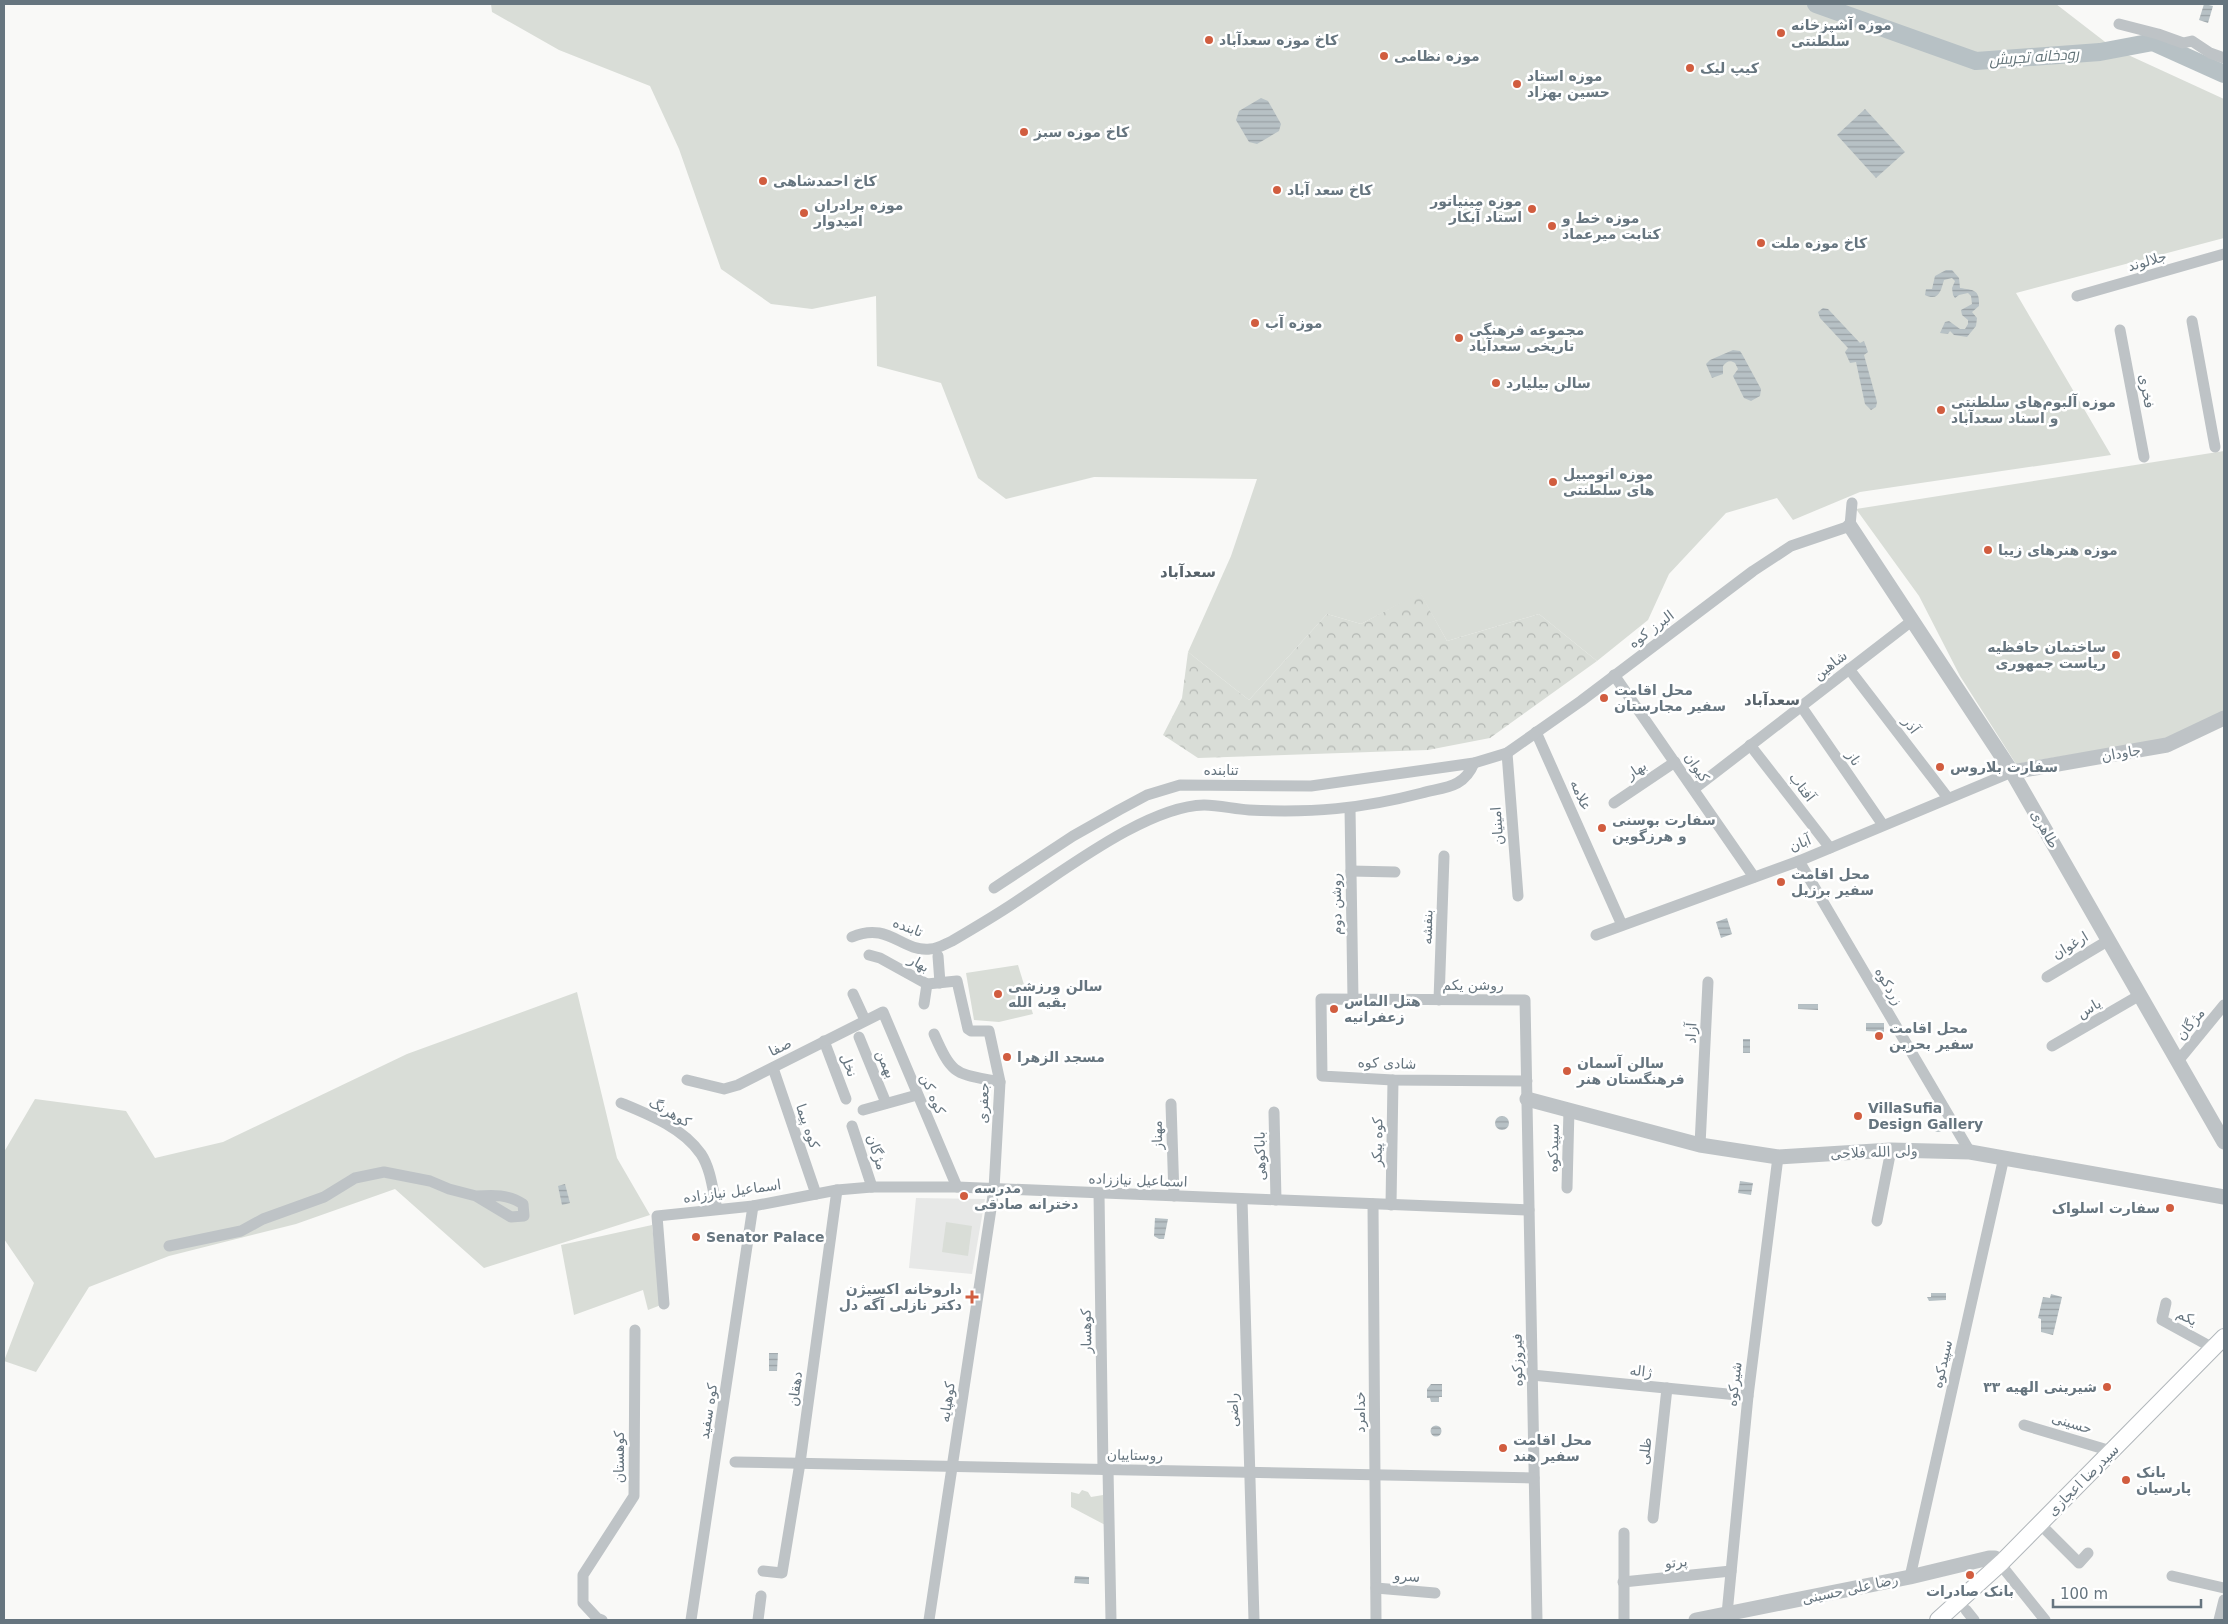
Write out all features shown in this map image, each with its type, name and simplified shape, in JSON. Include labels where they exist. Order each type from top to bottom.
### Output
[{"type":"main road","name":"سیدرضا اعجازی","points":[[1964,1617],[2004,1566],[2111,1451],[2221,1345]]},
{"type":"main road","name":"سیدرضا اعجازی","points":[[1938,1620],[2046,1530],[2221,1345]]},
{"type":"street","points":[[2119,24],[2158,34],[2183,43],[2192,41],[2210,53],[2224,58]]},
{"type":"street","name":"جلالوند","points":[[2077,296],[2224,254]]},
{"type":"street","points":[[2192,321],[2215,447]]},
{"type":"street","name":"فخری","points":[[2120,330],[2144,457]]},
{"type":"street","points":[[1850,526],[1852,503]]},
{"type":"street","name":"طاهری","points":[[1850,526],[2012,772],[2224,1142]]},
{"type":"street","name":"البرز کوه","points":[[1474,763],[1507,753],[1753,571],[1791,546],[1850,526]]},
{"type":"street","name":"شاهین","points":[[1694,789],[1913,620]]},
{"type":"street","name":"آذر","points":[[1849,669],[1948,798]]},
{"type":"street","name":"کیوان","points":[[1614,675],[1754,877]]},
{"type":"street","name":"ناز","points":[[1801,706],[1883,826]]},
{"type":"street","name":"جاودان","points":[[2012,772],[2167,745],[2224,718]]},
{"type":"street","name":"علامه","points":[[1536,732],[1622,925]]},
{"type":"street","name":"آفتاب","points":[[1750,746],[1830,848]]},
{"type":"street","name":"امینیان","points":[[1507,753],[1518,896]]},
{"type":"street","name":"بهار","points":[[1614,803],[1675,762]]},
{"type":"street","name":"تابنده","points":[[852,937],[862,932],[876,932],[891,935],[915,947],[928,950],[952,941],[1094,851],[1159,814],[1186,806],[1205,805],[1256,810],[1321,811],[1350,808],[1394,800],[1456,784],[1468,776],[1474,763]]},
{"type":"street","name":"تنابنده","points":[[994,888],[1073,836],[1119,810],[1147,795],[1180,785],[1311,786],[1474,763]]},
{"type":"street","name":"آبان","points":[[1596,935],[1798,861],[2012,772]]},
{"type":"street","name":"روشن دوم","points":[[1350,808],[1353,999]]},
{"type":"street","name":"بنفشه","points":[[1439,1000],[1444,856]]},
{"type":"street","name":"زردکوه","points":[[1798,861],[1970,1152]]},
{"type":"street","points":[[1351,871],[1395,872]]},
{"type":"street","name":"ارغوان","points":[[2047,977],[2109,940]]},
{"type":"street","name":"بهار","points":[[869,954],[880,958],[927,984],[957,981]]},
{"type":"street","points":[[938,956],[940,983]]},
{"type":"street","name":"جعفری","points":[[957,981],[968,1029],[971,1031],[989,1031],[1000,1082],[994,1189]]},
{"type":"street","name":"آزاد","points":[[1700,1144],[1708,982]]},
{"type":"street","points":[[924,1004],[927,984]]},
{"type":"street","points":[[853,994],[865,1020]]},
{"type":"street","name":"یاس","points":[[2052,1046],[2140,995]]},
{"type":"street","name":"روشن یکم","points":[[1321,999],[1526,1000],[1527,1098]]},
{"type":"street","name":"شادی کوه","points":[[1321,999],[1322,1076],[1393,1080],[1527,1081]]},
{"type":"street","name":"مژگان","points":[[2178,1061],[2224,1007]]},
{"type":"street","name":"صفا","points":[[687,1080],[724,1089],[738,1085],[883,1012]]},
{"type":"street","name":"کوه کن","points":[[883,1012],[957,1187]]},
{"type":"street","points":[[934,1034],[946,1061],[954,1071],[966,1076],[1000,1082]]},
{"type":"street","name":"بهمن","points":[[859,1037],[886,1103]]},
{"type":"street","name":"نخل","points":[[824,1042],[846,1099]]},
{"type":"street","name":"کوه پیما","points":[[773,1068],[816,1194]]},
{"type":"street","name":"کوه پیکر","points":[[1391,1205],[1393,1080]]},
{"type":"street","points":[[863,1110],[917,1095]]},
{"type":"street","name":"ولی‌ الله فلاحی","points":[[1527,1098],[1700,1144],[1778,1157],[1890,1150],[1970,1152],[2224,1197]]},
{"type":"street","name":"فیروزکوه","points":[[1527,1098],[1537,1620]]},
{"type":"street","name":"کوهرنگ","points":[[621,1103],[651,1116],[687,1138],[702,1155],[710,1178],[717,1210]]},
{"type":"street","name":"مهناز","points":[[1170,1104],[1174,1196]]},
{"type":"street","name":"سپیدکوه","points":[[1567,1188],[1570,1109]]},
{"type":"street","name":"باباکوهی","points":[[1274,1112],[1276,1200]]},
{"type":"street","name":"مژگان","points":[[852,1126],[872,1187]]},
{"type":"street","points":[[1877,1221],[1890,1150]]},
{"type":"street","name":"شیرکوه","points":[[1727,1614],[1748,1396],[1778,1157]]},
{"type":"street","name":"سپیدکوه","points":[[1910,1577],[2004,1157]]},
{"type":"street","points":[[169,1246],[240,1230],[263,1219],[324,1197],[355,1178],[384,1172],[430,1181],[476,1196]]},
{"type":"street","name":"اسماعیل نیاززاده","points":[[664,1304],[657,1216],[754,1206],[837,1190],[872,1187],[957,1187],[1529,1210]]},
{"type":"street","name":"کوهپایه","points":[[929,1620],[994,1189]]},
{"type":"street","name":"دهقان","points":[[763,1571],[782,1572],[800,1463],[837,1190]]},
{"type":"street","name":"کوهسار","points":[[1099,1193],[1110,1620]]},
{"type":"street","name":"راضی","points":[[1242,1199],[1254,1620]]},
{"type":"street","name":"خدامرد","points":[[1373,1204],[1376,1620]]},
{"type":"street","name":"کوه سفید","points":[[691,1620],[754,1206]]},
{"type":"street","name":"یکم","points":[[2166,1303],[2162,1320],[2221,1345]]},
{"type":"street","name":"کوهستان","points":[[602,1620],[597,1618],[583,1603],[583,1575],[634,1496],[635,1330]]},
{"type":"street","name":"ژاله","points":[[1532,1375],[1748,1396]]},
{"type":"street","name":"ظلی","points":[[1653,1518],[1667,1388]]},
{"type":"street","name":"حسینی","points":[[2024,1424],[2111,1451]]},
{"type":"street","name":"روستاییان","points":[[735,1462],[1534,1478]]},
{"type":"street","points":[[2046,1530],[2079,1563],[2088,1553]]},
{"type":"street","points":[[1624,1533],[1624,1620]]},
{"type":"street","name":"رضا علی حسینی","points":[[1696,1620],[1910,1577],[1989,1558],[1995,1558],[2004,1566]]},
{"type":"street","points":[[2004,1566],[2045,1620]]},
{"type":"street","name":"پرتو","points":[[1623,1582],[1732,1571]]},
{"type":"street","points":[[2172,1576],[2224,1588]]},
{"type":"street","name":"سرو","points":[[1376,1588],[1435,1593]]},
{"type":"street","points":[[758,1620],[761,1596]]},
{"type":"street","points":[[2219,1620],[2224,1600]]},
{"type":"shaded area","points":[[2204,4],[2213,6],[2208,23],[2199,20]]},
{"type":"shaded area","points":[[1261,98],[1268,101],[1281,124],[1279,131],[1257,144],[1249,142],[1236,120],[1239,111]]},
{"type":"shaded area","points":[[1865,109],[1905,152],[1876,178],[1837,135]]},
{"type":"shaded area","points":[[1946,270],[1952,270],[1959,278],[1960,288],[1975,291],[1978,296],[1979,306],[1972,312],[1977,318],[1976,326],[1967,337],[1954,335],[1950,331],[1948,334],[1940,333],[1945,322],[1949,321],[1960,329],[1965,329],[1968,320],[1962,315],[1961,310],[1972,304],[1971,296],[1968,293],[1955,298],[1952,288],[1955,281],[1952,278],[1944,280],[1939,294],[1936,296],[1930,297],[1925,295],[1926,289],[1932,289],[1935,276]]},
{"type":"shaded area","points":[[1823,308],[1828,309],[1860,343],[1864,341],[1868,352],[1864,355],[1877,402],[1876,407],[1871,410],[1865,404],[1856,362],[1850,363],[1845,352],[1848,348],[1820,318],[1818,312]]},
{"type":"shaded area","points":[[1733,350],[1740,351],[1761,389],[1760,396],[1751,401],[1744,398],[1733,376],[1738,369],[1735,363],[1727,362],[1723,366],[1723,374],[1712,378],[1706,364],[1710,360]]},
{"type":"shaded area","points":[[1727,918],[1732,934],[1721,938],[1716,922]]},
{"type":"shaded area","points":[[1798,1004],[1818,1004],[1818,1010],[1798,1009]]},
{"type":"shaded area","points":[[1866,1023],[1884,1023],[1884,1032],[1866,1031]]},
{"type":"shaded area","points":[[1743,1039],[1750,1039],[1750,1053],[1743,1053]]},
{"type":"shaded area","points":[[1499,1116],[1505,1116],[1509,1123],[1505,1130],[1499,1130],[1495,1126],[1495,1120]]},
{"type":"shaded area","points":[[1936,1120],[1940,1120],[1944,1126],[1940,1132],[1936,1132],[1932,1128],[1932,1124]]},
{"type":"shaded area","points":[[1740,1181],[1753,1183],[1751,1195],[1738,1193]]},
{"type":"shaded area","points":[[565,1184],[570,1203],[562,1205],[558,1186]]},
{"type":"shaded area","points":[[916,1198],[985,1199],[972,1274],[909,1268]]},
{"type":"shaded area","points":[[1155,1218],[1168,1219],[1164,1239],[1154,1236]]},
{"type":"shaded area","points":[[1931,1293],[1946,1293],[1946,1300],[1929,1301],[1927,1297],[1931,1297]]},
{"type":"shaded area","points":[[2051,1294],[2062,1297],[2053,1335],[2041,1332],[2041,1319],[2038,1318],[2043,1297],[2050,1298]]},
{"type":"shaded area","points":[[769,1353],[778,1353],[777,1371],[769,1371]]},
{"type":"shaded area","points":[[1431,1384],[1442,1384],[1442,1397],[1439,1397],[1439,1402],[1431,1402],[1430,1398],[1427,1398],[1427,1389]]},
{"type":"shaded area","points":[[1436,1425],[1442,1431],[1436,1437],[1430,1431]]},
{"type":"shaded area","points":[[1075,1576],[1089,1577],[1089,1584],[1074,1583]]},
{"type":"green space","name":"مجموعه فرهنگی تاریخی سعدآباد","points":[[491,4],[2056,4],[2113,48],[2224,99],[2224,238],[2016,293],[2111,455],[1860,492],[1793,520],[1777,498],[1726,513],[1669,574],[1648,620],[1597,661],[1539,614],[1447,641],[1420,593],[1361,624],[1327,614],[1249,700],[1188,652],[1231,556],[1257,479],[1094,477],[1006,499],[978,478],[941,383],[877,366],[876,296],[812,309],[771,304],[721,269],[679,149],[650,86],[559,50],[492,12]]},
{"type":"green space","points":[[2224,451],[2224,711],[2166,739],[2016,764],[1960,676],[1919,596],[1856,509]]},
{"type":"green space","points":[[1420,592],[1447,641],[1539,614],[1597,661],[1490,738],[1428,750],[1198,758],[1163,735],[1182,698],[1188,652],[1249,700],[1327,614],[1361,624]]},
{"type":"green space","name":"سالن ورزشی بقیه الله","points":[[1018,965],[1033,1014],[999,1022],[974,1020],[966,973]]},
{"type":"green space","points":[[577,992],[617,1158],[650,1215],[484,1268],[395,1189],[296,1224],[169,1256],[89,1287],[36,1372],[4,1361],[34,1283],[4,1239],[4,1152],[35,1099],[126,1111],[155,1158],[223,1142],[407,1054]]},
{"type":"green space","points":[[946,1222],[972,1226],[968,1256],[942,1252]]},
{"type":"green space","points":[[652,1225],[661,1305],[648,1310],[643,1290],[574,1315],[561,1245]]},
{"type":"green space","points":[[1082,1490],[1088,1492],[1091,1497],[1103,1495],[1109,1527],[1071,1507],[1071,1492],[1079,1494]]},
{"type":"waterway","name":"رودخانه تجریش","points":[[1816,4],[1976,61],[2100,52],[2153,42],[2224,74]]},
{"type":"place","name":"موزه آشپزخانه سلطنتی","points":[[1781,33]]},
{"type":"place","name":"کاخ موزه سعدآباد","points":[[1209,40]]},
{"type":"place","name":"موزه نظامی","points":[[1384,56]]},
{"type":"place","name":"کیپ لیک","points":[[1690,68]]},
{"type":"place","name":"موزه استاد حسین بهزاد","points":[[1517,84]]},
{"type":"place","name":"کاخ موزه سبز","points":[[1024,132]]},
{"type":"place","name":"کاخ احمدشاهی","points":[[763,181]]},
{"type":"place","name":"کاخ سعد آباد","points":[[1277,190]]},
{"type":"place","name":"موزه مینیاتور استاد آبکار","points":[[1532,209]]},
{"type":"place","name":"موزه برادران امیدوار","points":[[804,213]]},
{"type":"place","name":"موزه خط و کتابت میرعماد","points":[[1552,226]]},
{"type":"place","name":"کاخ موزه ملت","points":[[1761,243]]},
{"type":"place","name":"موزه آب","points":[[1255,323]]},
{"type":"place","name":"مجموعه فرهنگی تاریخی سعدآباد","points":[[1459,338]]},
{"type":"place","name":"سالن بیلیارد","points":[[1496,383]]},
{"type":"place","name":"موزه آلبوم‌های سلطنتی و اسناد سعدآباد","points":[[1941,410]]},
{"type":"place","name":"موزه اتومبیل های سلطنتی","points":[[1553,482]]},
{"type":"place","name":"موزه هنرهای زیبا","points":[[1988,550]]},
{"type":"place","name":"ساختمان حافظیه ریاست جمهوری","points":[[2116,655]]},
{"type":"place","name":"محل اقامت سفیر مجارستان","points":[[1604,698]]},
{"type":"place","name":"سفارت بلاروس","points":[[1940,767]]},
{"type":"place","name":"سفارت بوسنی و هرزگوین","points":[[1602,828]]},
{"type":"place","name":"محل اقامت سفیر برزیل","points":[[1781,882]]},
{"type":"place","name":"سالن ورزشی بقیه الله","points":[[998,994]]},
{"type":"place","name":"هتل الماس زعفرانیه","points":[[1334,1009]]},
{"type":"place","name":"محل اقامت سفیر بحرین","points":[[1879,1036]]},
{"type":"place","name":"مسجد الزهرا","points":[[1007,1057]]},
{"type":"place","name":"سالن آسمان فرهنگستان هنر","points":[[1567,1071]]},
{"type":"place","name":"VillaSufia Design Gallery","points":[[1858,1116]]},
{"type":"place","name":"مدرسه دخترانه صادقی","points":[[964,1196]]},
{"type":"place","name":"سفارت اسلواک","points":[[2170,1208]]},
{"type":"place","name":"Senator Palace","points":[[696,1237]]},
{"type":"place","name":"داروخانه اکسیژن دکتر نازلی آگه دل","points":[[972,1297]]},
{"type":"place","name":"شیرینی الهیه ٣٣","points":[[2107,1387]]},
{"type":"place","name":"محل اقامت سفیر هند","points":[[1503,1448]]},
{"type":"place","name":"بانک پارسیان","points":[[2126,1480]]},
{"type":"place","name":"بانک صادرات","points":[[1970,1575]]},
{"type":"district","name":"سعدآباد","points":[[1188,572]]},
{"type":"district","name":"سعدآباد","points":[[1772,700]]}]
